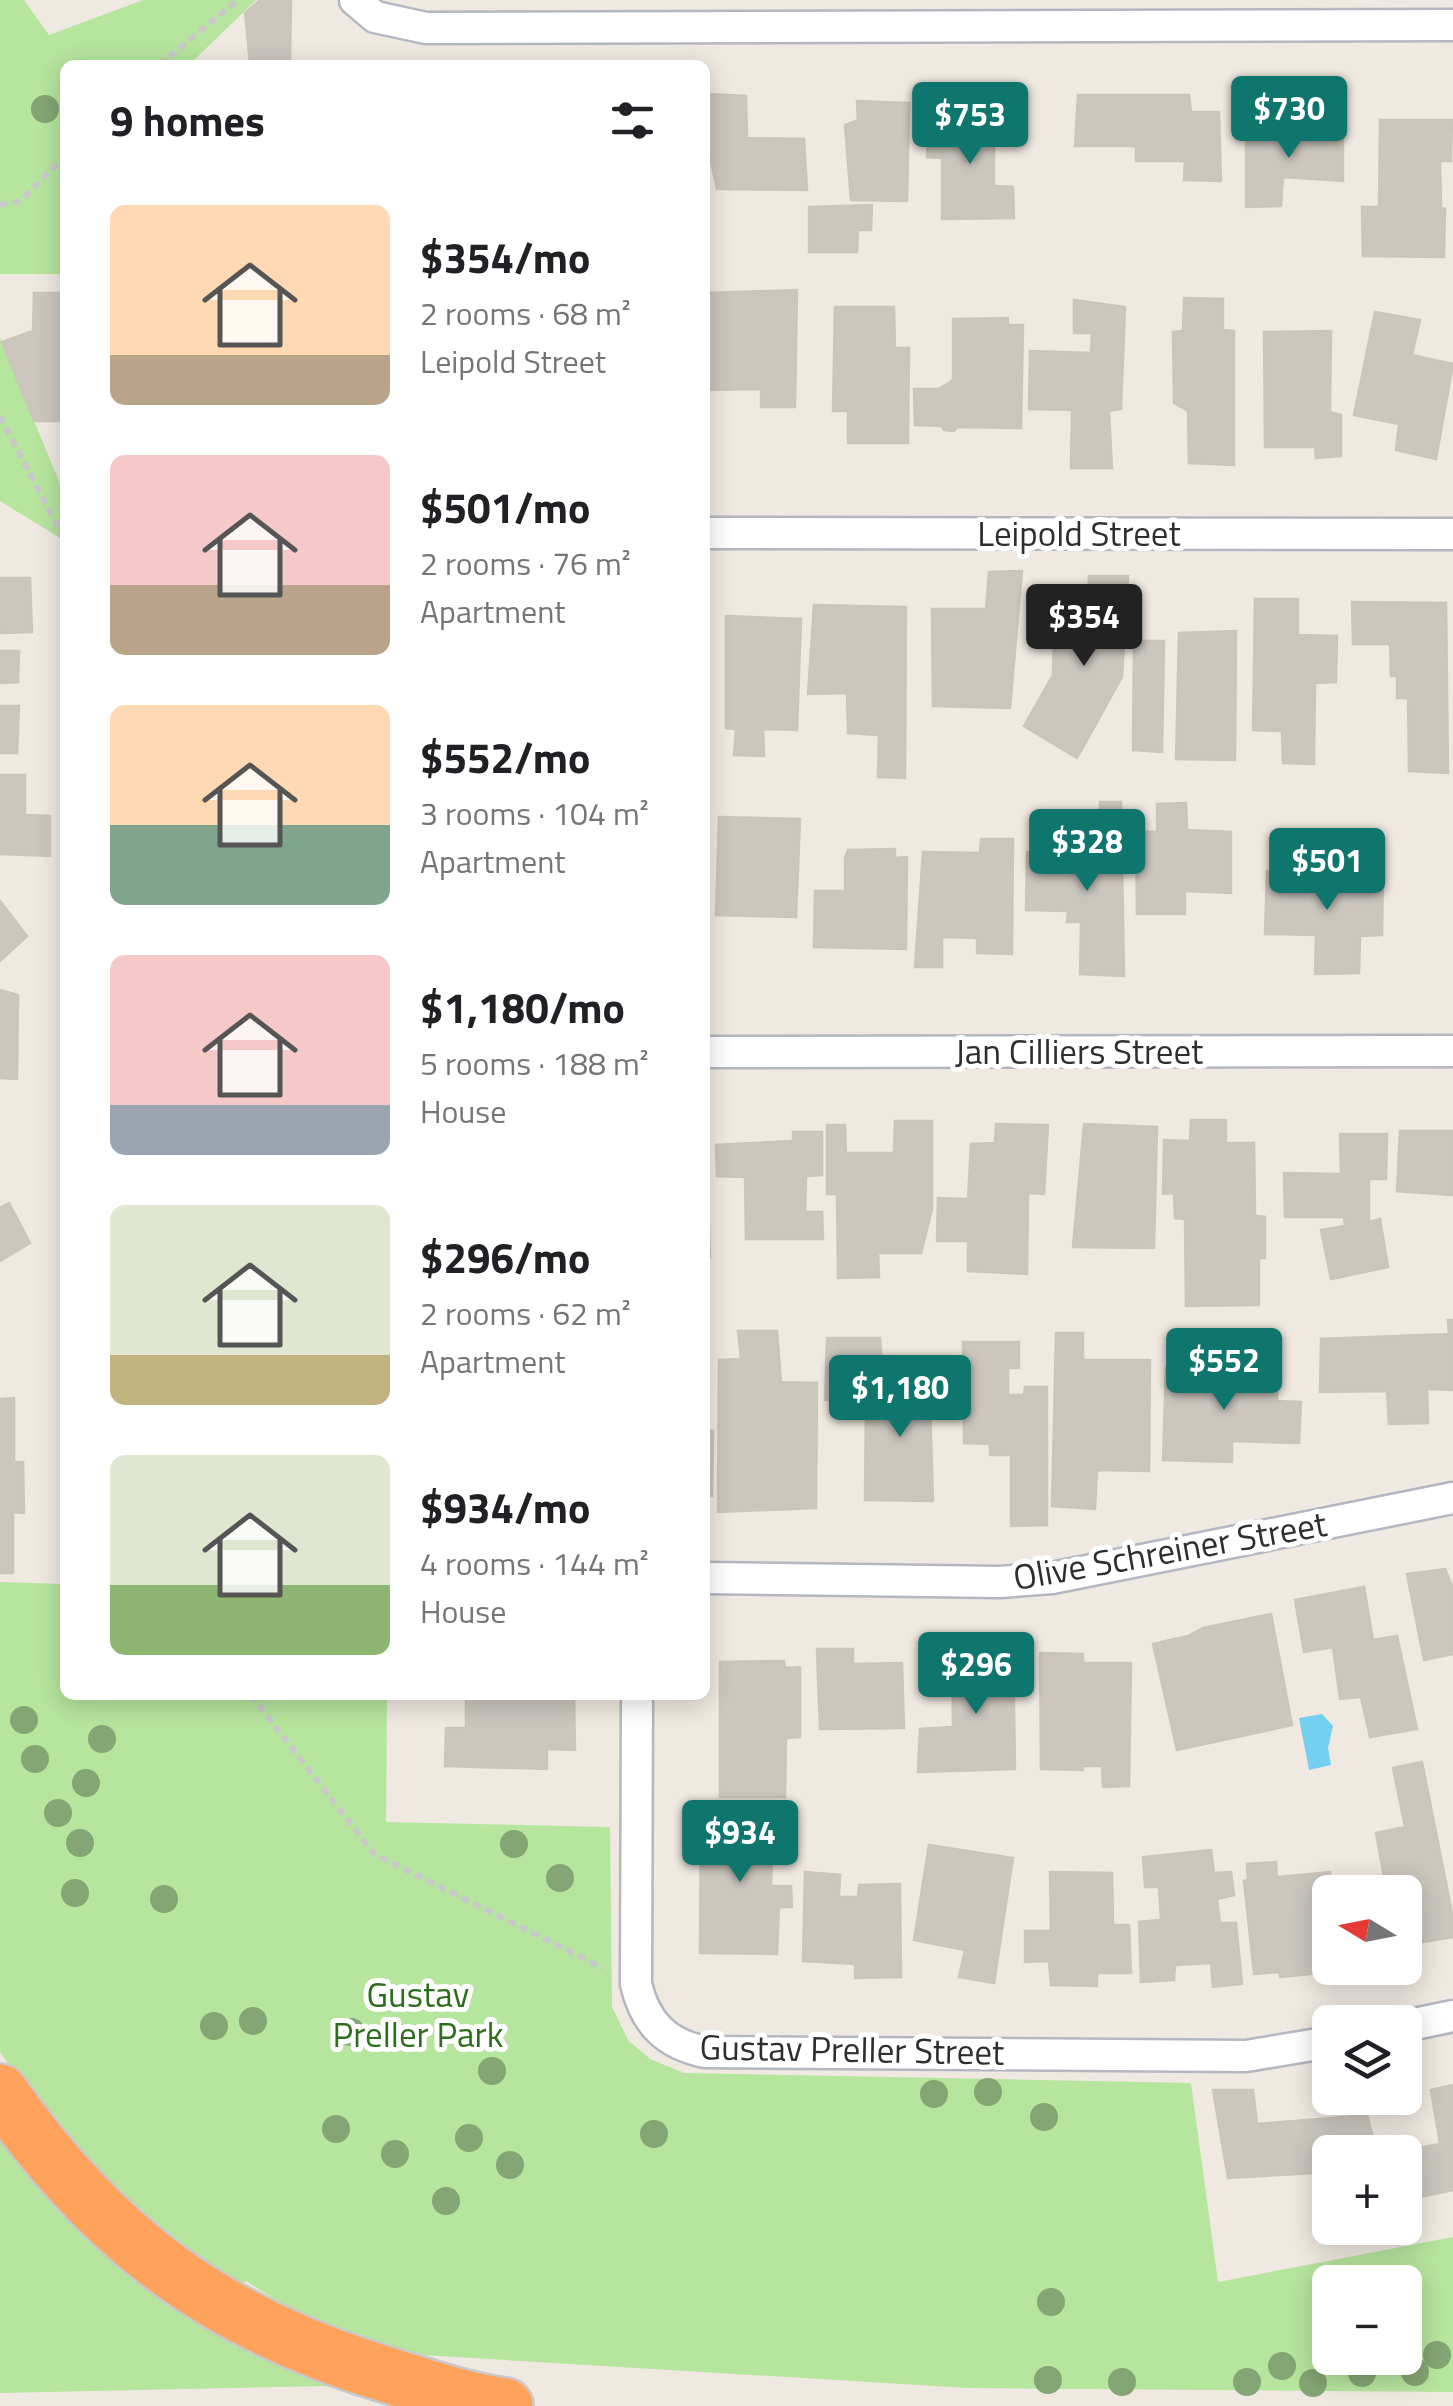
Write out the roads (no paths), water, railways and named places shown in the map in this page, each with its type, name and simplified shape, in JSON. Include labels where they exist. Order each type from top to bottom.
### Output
[{"type":"highway","points":[[0,2092],[97,2212],[187,2285],[237,2315],[325,2355],[505,2406]]},
{"type":"street","points":[[355,0],[375,18],[426,28],[1453,25]]},
{"type":"street","name":"Leipold Street","points":[[710,534],[1453,534]]},
{"type":"street","name":"Jan Cilliers Street","points":[[710,1052],[1453,1051]]},
{"type":"street","name":"Olive Schreiner Street","points":[[710,1578],[1000,1582],[1052,1578],[1453,1498]]},
{"type":"street","name":"Gustav Preller Street","points":[[637,1700],[636,1984],[640,2001],[658,2031],[686,2048],[705,2052],[1246,2056],[1312,2045]]},
{"type":"street","points":[[1422,2022],[1453,2016]]},
{"type":"water","points":[[1322,1714],[1333,1726],[1328,1748],[1331,1765],[1309,1770],[1299,1718]]},
{"type":"park label","name":"Gustav Preller Park","points":[[418,2015]]}]
